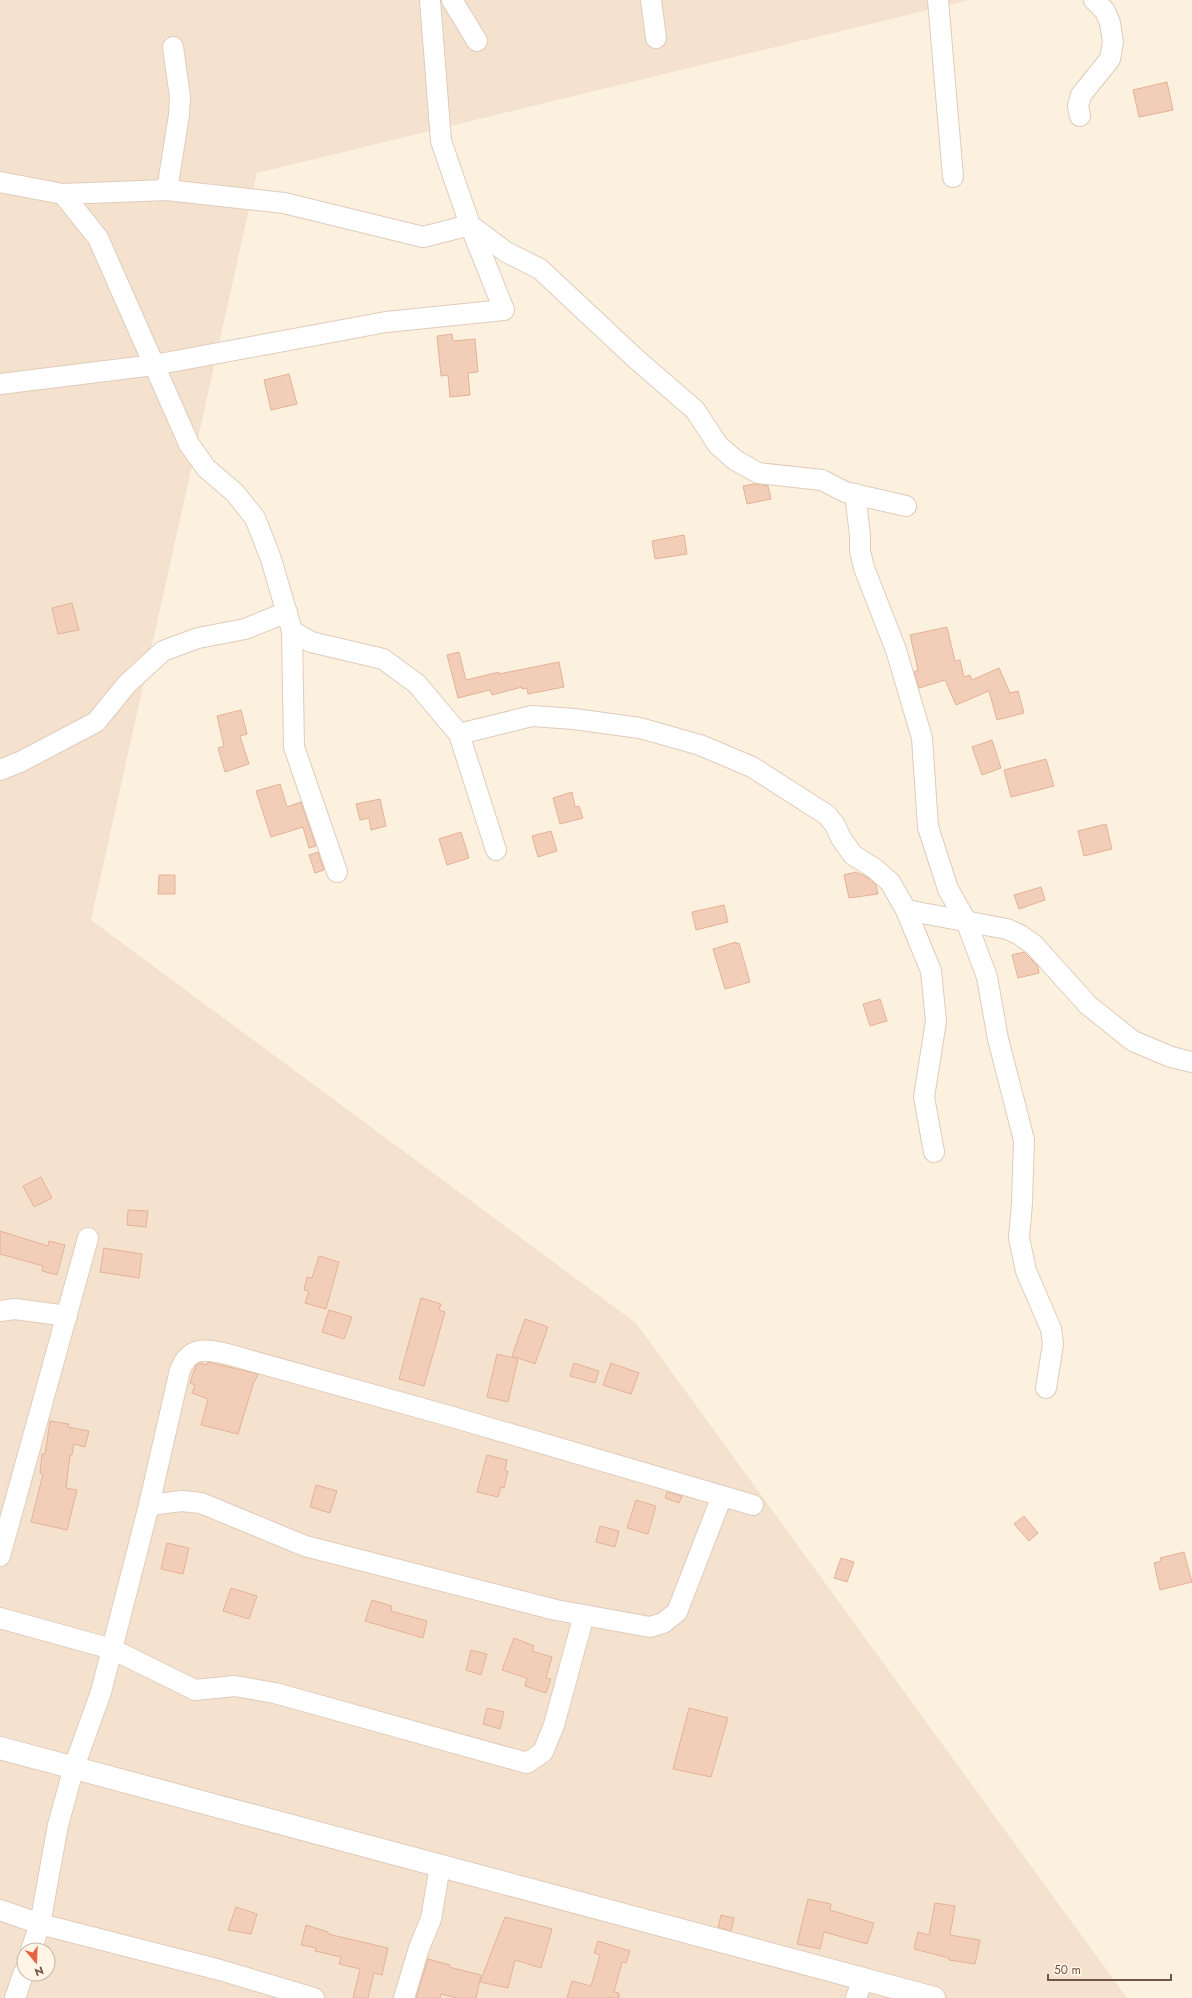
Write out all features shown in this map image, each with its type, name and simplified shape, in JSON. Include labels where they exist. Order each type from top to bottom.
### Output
[{"type":"street","points":[[0,384],[154,365],[386,322],[504,310],[470,225],[441,141],[430,0]]},
{"type":"street","points":[[452,0],[478,41]]},
{"type":"street","points":[[651,0],[656,38]]},
{"type":"street","points":[[938,0],[953,177]]},
{"type":"street","points":[[1080,116],[1078,106],[1081,95],[1110,59],[1113,42],[1110,23],[1105,11],[1094,0]]},
{"type":"street","points":[[167,190],[179,115],[180,96],[173,47]]},
{"type":"street","points":[[0,182],[63,194],[167,190],[284,203],[424,237],[470,225]]},
{"type":"street","points":[[63,194],[98,238],[189,444],[206,468],[235,493],[255,518],[271,559],[289,622],[294,747],[337,872]]},
{"type":"street","points":[[470,225],[506,252],[540,269],[635,358],[695,410],[718,445],[735,460],[758,473],[822,480],[845,492],[906,506]]},
{"type":"street","points":[[855,494],[860,535],[860,551],[864,568],[896,650],[922,738],[928,826],[948,889],[966,921],[987,977],[998,1039],[1024,1140],[1022,1203],[1019,1238],[1026,1271],[1051,1329],[1053,1349],[1046,1388]]},
{"type":"street","points":[[289,622],[310,642],[383,658],[417,684],[459,734],[496,850]]},
{"type":"street","points":[[0,770],[20,762],[96,722],[127,684],[163,651],[198,638],[289,622]]},
{"type":"street","points":[[459,734],[532,716],[574,719],[640,728],[700,745],[752,767],[827,815],[836,825],[841,838],[853,854],[874,868],[890,882],[906,910],[931,972],[936,1021],[924,1097],[934,1152]]},
{"type":"street","points":[[906,910],[1007,929],[1020,935],[1034,945],[1088,1005],[1133,1041],[1172,1057],[1192,1062]]},
{"type":"street","points":[[0,1556],[88,1238]]},
{"type":"street","points":[[0,1311],[15,1309],[67,1316]]},
{"type":"street","points":[[34,1942],[40,1924],[58,1825],[74,1768],[101,1692],[149,1505],[180,1370],[184,1359],[194,1352],[205,1349],[449,1416],[753,1505]]},
{"type":"street","points":[[149,1505],[182,1501],[201,1503],[305,1546],[556,1610],[650,1627],[663,1623],[677,1612],[722,1496]]},
{"type":"street","points":[[0,1618],[112,1649],[195,1690],[235,1686],[275,1692],[527,1763],[543,1752],[554,1725],[584,1615]]},
{"type":"street","points":[[0,1748],[440,1866],[859,1988],[934,1998]]},
{"type":"street","points":[[404,1998],[431,1919],[440,1866]]},
{"type":"street","points":[[0,1910],[40,1924],[220,1970],[314,1998]]},
{"type":"street","points":[[15,1998],[21,1982]]},
{"type":"shaded area","points":[[0,0],[969,0],[257,173],[91,920],[636,1323],[1127,1998],[0,1998]]},
{"type":"building","points":[[1167,82],[1173,110],[1139,117],[1133,90]]},
{"type":"building","points":[[452,334],[453,341],[475,339],[478,372],[468,373],[470,395],[450,397],[448,375],[441,376],[437,336]]},
{"type":"building","points":[[289,374],[297,404],[271,410],[264,380]]},
{"type":"building","points":[[754,484],[768,486],[771,499],[747,504],[743,486]]},
{"type":"building","points":[[684,535],[687,554],[655,559],[652,541]]},
{"type":"building","points":[[72,603],[79,630],[58,634],[52,608]]},
{"type":"building","points":[[947,627],[955,661],[960,660],[964,677],[970,675],[972,680],[999,668],[1010,693],[1018,691],[1024,713],[997,720],[989,691],[956,705],[945,680],[919,688],[914,672],[918,670],[910,635]]},
{"type":"building","points":[[459,652],[466,680],[499,672],[499,674],[559,662],[564,687],[528,694],[527,688],[522,689],[522,687],[492,695],[490,690],[458,698],[447,655]]},
{"type":"building","points":[[241,710],[247,734],[240,736],[249,764],[225,772],[218,748],[224,746],[217,716]]},
{"type":"building","points":[[992,740],[1001,768],[982,775],[972,747]]},
{"type":"building","points":[[1046,759],[1054,786],[1011,797],[1004,770]]},
{"type":"building","points":[[280,784],[287,807],[301,802],[316,846],[309,848],[303,827],[271,837],[256,791]]},
{"type":"building","points":[[572,792],[575,807],[579,806],[583,818],[560,824],[553,798]]},
{"type":"building","points":[[380,799],[386,826],[371,830],[369,818],[360,820],[356,804]]},
{"type":"building","points":[[1106,824],[1112,849],[1084,856],[1078,831]]},
{"type":"building","points":[[551,831],[557,851],[538,857],[532,836]]},
{"type":"building","points":[[461,832],[469,858],[447,865],[439,839]]},
{"type":"building","points":[[318,852],[324,870],[315,873],[309,855]]},
{"type":"building","points":[[856,872],[867,877],[876,885],[878,894],[849,898],[844,875]]},
{"type":"building","points":[[159,875],[175,875],[175,894],[158,894]]},
{"type":"building","points":[[1041,887],[1045,900],[1019,909],[1014,895]]},
{"type":"building","points":[[724,905],[728,922],[696,930],[692,912]]},
{"type":"building","points":[[736,942],[736,944],[739,943],[750,982],[725,989],[713,949]]},
{"type":"building","points":[[1024,952],[1038,966],[1039,973],[1018,978],[1012,955]]},
{"type":"building","points":[[880,999],[887,1021],[870,1026],[863,1004]]},
{"type":"building","points":[[41,1177],[52,1198],[34,1207],[23,1186]]},
{"type":"building","points":[[128,1210],[148,1211],[146,1227],[127,1225]]},
{"type":"building","points":[[0,1231],[48,1246],[49,1241],[65,1245],[57,1275],[42,1271],[43,1266],[0,1254]]},
{"type":"building","points":[[104,1248],[142,1254],[139,1278],[100,1272]]},
{"type":"building","points":[[319,1256],[339,1262],[326,1309],[305,1303],[309,1291],[304,1290],[307,1277],[312,1278]]},
{"type":"building","points":[[421,1298],[441,1304],[439,1310],[445,1312],[424,1386],[399,1379]]},
{"type":"building","points":[[329,1310],[352,1317],[344,1339],[322,1332]]},
{"type":"building","points":[[525,1319],[548,1327],[535,1364],[512,1356]]},
{"type":"building","points":[[497,1354],[518,1359],[508,1402],[487,1397]]},
{"type":"building","points":[[208,1362],[258,1374],[254,1381],[238,1434],[201,1425],[208,1399],[192,1393],[195,1385],[190,1383],[196,1365],[201,1363],[207,1365]]},
{"type":"building","points":[[574,1363],[599,1371],[595,1383],[570,1376]]},
{"type":"building","points":[[611,1363],[639,1373],[631,1394],[603,1385]]},
{"type":"building","points":[[50,1421],[69,1424],[68,1427],[89,1431],[85,1447],[74,1444],[72,1455],[70,1455],[66,1488],[77,1490],[67,1530],[31,1522],[43,1474],[40,1473],[42,1454],[45,1454]]},
{"type":"building","points":[[487,1455],[507,1460],[505,1471],[508,1471],[504,1488],[501,1487],[498,1497],[477,1492]]},
{"type":"building","points":[[316,1485],[337,1491],[330,1513],[310,1507]]},
{"type":"building","points":[[667,1492],[682,1496],[679,1503],[665,1498]]},
{"type":"building","points":[[636,1500],[656,1506],[648,1534],[627,1528]]},
{"type":"building","points":[[1024,1516],[1038,1533],[1029,1541],[1014,1524]]},
{"type":"building","points":[[600,1526],[619,1531],[615,1547],[596,1542]]},
{"type":"building","points":[[167,1543],[189,1548],[183,1574],[161,1569]]},
{"type":"building","points":[[1184,1552],[1192,1582],[1160,1590],[1154,1563],[1161,1561],[1160,1558]]},
{"type":"building","points":[[841,1558],[854,1562],[847,1582],[834,1578]]},
{"type":"building","points":[[231,1588],[257,1596],[249,1619],[223,1611]]},
{"type":"building","points":[[372,1600],[392,1606],[391,1611],[427,1621],[423,1638],[365,1621]]},
{"type":"building","points":[[514,1638],[534,1646],[532,1651],[552,1657],[546,1678],[551,1679],[546,1693],[525,1686],[527,1678],[502,1670]]},
{"type":"building","points":[[471,1650],[487,1654],[481,1675],[466,1670]]},
{"type":"building","points":[[487,1708],[504,1712],[500,1729],[483,1724]]},
{"type":"building","points":[[689,1708],[728,1718],[711,1777],[673,1769]]},
{"type":"building","points":[[808,1899],[831,1904],[830,1910],[874,1923],[867,1944],[824,1932],[820,1949],[797,1944]]},
{"type":"building","points":[[935,1903],[955,1906],[950,1935],[980,1940],[975,1964],[949,1960],[949,1958],[914,1949],[918,1932],[929,1935]]},
{"type":"building","points":[[236,1907],[257,1914],[251,1934],[228,1930]]},
{"type":"building","points":[[721,1915],[734,1918],[731,1931],[718,1927]]},
{"type":"building","points":[[505,1917],[552,1929],[541,1968],[515,1960],[508,1988],[480,1982]]},
{"type":"building","points":[[306,1925],[328,1932],[328,1934],[388,1948],[382,1975],[374,1973],[368,1998],[353,1998],[360,1969],[339,1964],[341,1957],[315,1951],[316,1948],[301,1945]]},
{"type":"building","points":[[598,1941],[630,1951],[626,1963],[622,1962],[614,1992],[619,1993],[619,1998],[567,1998],[572,1981],[591,1986],[600,1955],[594,1953]]},
{"type":"building","points":[[428,1959],[450,1965],[449,1967],[481,1975],[476,1998],[457,1998],[441,1994],[440,1998],[416,1998]]}]
